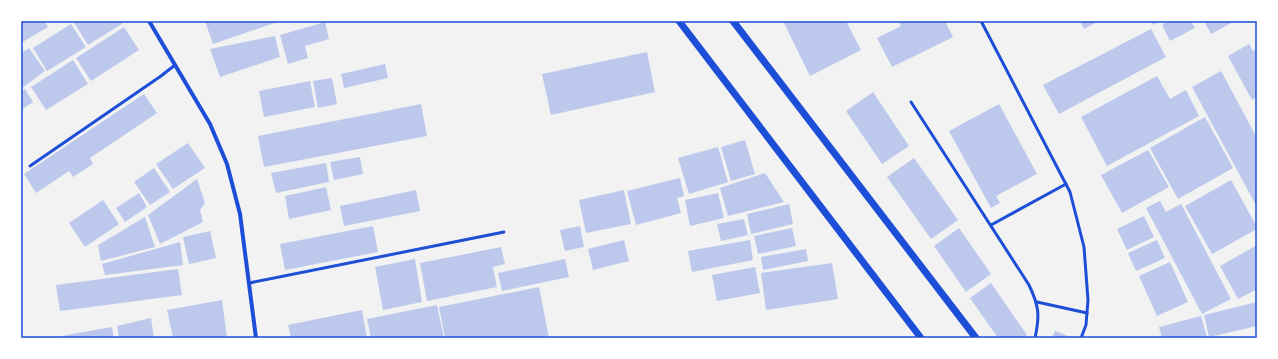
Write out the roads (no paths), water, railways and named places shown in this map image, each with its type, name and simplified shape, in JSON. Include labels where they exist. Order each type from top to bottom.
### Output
[{"type":"street","points":[[149,21],[210,124],[227,164],[240,214],[256,338]]},
{"type":"street","points":[[679,21],[921,338]]},
{"type":"street","points":[[733,21],[976,338]]},
{"type":"lane","points":[[982,21],[1070,192],[1084,247],[1088,300],[1086,325],[1081,338]]},
{"type":"lane","points":[[30,166],[175,65]]},
{"type":"lane","points":[[911,102],[1029,285],[1037,302],[1039,320],[1035,338]]},
{"type":"lane","points":[[991,225],[1066,184]]},
{"type":"lane","points":[[249,283],[504,232]]},
{"type":"lane","points":[[1037,302],[1087,313]]}]
